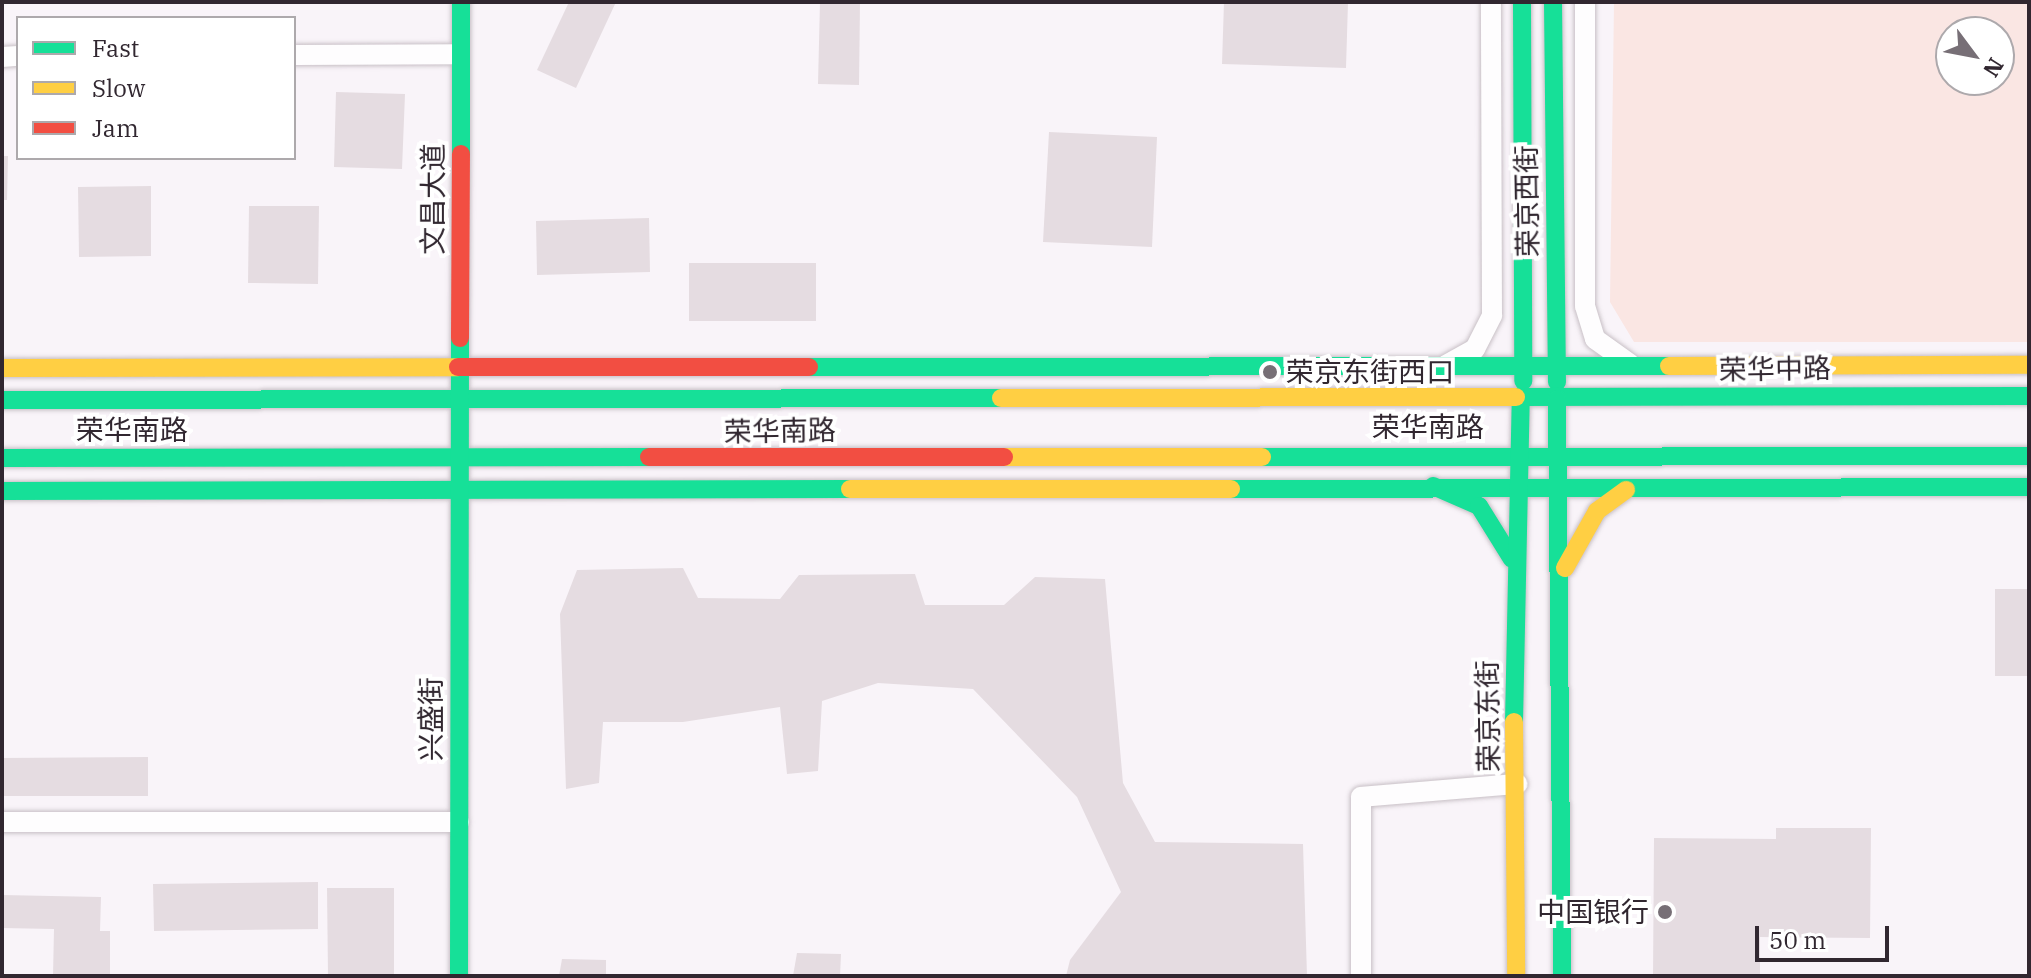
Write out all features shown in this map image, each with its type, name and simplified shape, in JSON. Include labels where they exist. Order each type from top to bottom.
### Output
[{"type":"main road","name":"文昌大道","points":[[461,2],[463,462]]},
{"type":"main road","name":"荣京西街","points":[[1518,456],[1524,365],[1522,2]]},
{"type":"main road","name":"荣京西街","points":[[1553,2],[1558,457]]},
{"type":"main road","points":[[2,368],[2029,365]]},
{"type":"main road","points":[[1820,366],[1894,395]]},
{"type":"main road","points":[[707,367],[780,396]]},
{"type":"main road","name":"荣华南路","points":[[2,400],[463,396],[1521,397]]},
{"type":"main road","name":"荣华中路","points":[[1521,397],[2029,396]]},
{"type":"main road","points":[[1161,455],[1234,487]]},
{"type":"main road","name":"荣华南路","points":[[2,458],[463,462],[1161,455],[1558,457]]},
{"type":"main road","name":"荣京东街","points":[[1516,976],[1513,562],[1518,456]]},
{"type":"main road","points":[[1562,976],[1564,570],[1558,457],[2029,456]]},
{"type":"main road","points":[[117,458],[199,490]]},
{"type":"main road","name":"兴盛街","points":[[459,976],[463,462]]},
{"type":"main road","points":[[1433,486],[1479,506],[1513,562]]},
{"type":"main road","points":[[2,491],[463,494],[1433,486],[1626,490],[2029,487]]},
{"type":"main road","points":[[1564,570],[1597,511],[1626,490]]},
{"type":"street","points":[[1445,365],[1475,349],[1492,315],[1491,2]]},
{"type":"street","points":[[1585,2],[1585,306],[1595,339],[1633,366]]},
{"type":"street","points":[[296,55],[460,54]]},
{"type":"street","points":[[1361,976],[1361,797],[1517,784]]},
{"type":"street","points":[[2,822],[459,822]]},
{"type":"shaded area","points":[[1614,2],[2029,2],[2029,342],[1634,342],[1610,302]]},
{"type":"building","points":[[569,2],[616,2],[576,88],[537,70]]},
{"type":"building","points":[[820,2],[860,2],[859,85],[818,84]]},
{"type":"building","points":[[1224,2],[1348,2],[1346,68],[1222,64]]},
{"type":"building","points":[[336,92],[405,94],[402,169],[334,167]]},
{"type":"building","points":[[1049,132],[1157,137],[1152,247],[1043,242]]},
{"type":"building","points":[[2,156],[8,156],[7,200],[2,200]]},
{"type":"building","points":[[151,186],[151,256],[79,257],[78,187]]},
{"type":"building","points":[[249,206],[319,206],[318,284],[248,283]]},
{"type":"building","points":[[649,218],[650,272],[537,275],[536,221]]},
{"type":"building","points":[[689,263],[816,263],[816,321],[689,321]]},
{"type":"building","points":[[683,568],[698,598],[780,599],[799,575],[915,574],[925,605],[1004,605],[1035,577],[1105,579],[1123,783],[1155,842],[1303,844],[1307,976],[1066,976],[1070,960],[1121,892],[1077,797],[973,689],[878,683],[822,701],[818,771],[787,774],[780,707],[683,722],[603,722],[599,783],[566,789],[560,614],[577,570]]},
{"type":"building","points":[[1995,589],[2029,589],[2029,676],[1995,676]]},
{"type":"building","points":[[148,757],[148,796],[2,796],[2,758]]},
{"type":"building","points":[[1776,828],[1871,828],[1870,938],[1760,937],[1760,976],[1653,976],[1654,838],[1776,839]]},
{"type":"building","points":[[318,882],[318,929],[154,931],[153,884]]},
{"type":"building","points":[[327,888],[394,888],[394,976],[328,976]]},
{"type":"building","points":[[2,895],[101,897],[100,931],[110,931],[110,976],[53,976],[54,929],[2,928]]},
{"type":"building","points":[[797,953],[841,954],[840,976],[793,976]]},
{"type":"building","points":[[562,959],[606,960],[606,976],[559,976]]},
{"type":"traffic: fast","points":[[461,2],[461,154]]},
{"type":"traffic: fast","points":[[1522,2],[1523,381]]},
{"type":"traffic: fast","points":[[1553,2],[1557,382]]},
{"type":"traffic: fast","points":[[459,976],[460,338]]},
{"type":"traffic: fast","points":[[809,367],[1669,366]]},
{"type":"traffic: fast","points":[[1516,397],[2029,396]]},
{"type":"traffic: fast","points":[[1514,722],[1521,397]]},
{"type":"traffic: fast","points":[[2,400],[1001,398]]},
{"type":"traffic: fast","points":[[1557,399],[1562,976]]},
{"type":"traffic: fast","points":[[1262,457],[2029,456]]},
{"type":"traffic: fast","points":[[2,458],[649,457]]},
{"type":"traffic: fast","points":[[1433,486],[1479,506],[1512,559]]},
{"type":"traffic: fast","points":[[1231,489],[2029,487]]},
{"type":"traffic: fast","points":[[2,491],[850,489]]},
{"type":"traffic: slow","points":[[1669,366],[2029,365]]},
{"type":"traffic: slow","points":[[2,368],[458,367]]},
{"type":"traffic: slow","points":[[1001,398],[1516,397]]},
{"type":"traffic: slow","points":[[1004,457],[1262,457]]},
{"type":"traffic: slow","points":[[850,489],[1231,489]]},
{"type":"traffic: slow","points":[[1565,568],[1597,511],[1626,490]]},
{"type":"traffic: slow","points":[[1514,722],[1516,976]]},
{"type":"traffic: jam","points":[[460,338],[461,154]]},
{"type":"traffic: jam","points":[[458,367],[809,367]]},
{"type":"traffic: jam","points":[[649,457],[1004,457]]},
{"type":"place","name":"荣京东街西口","points":[[1270,372]]},
{"type":"place","name":"中国银行","points":[[1665,912]]}]
